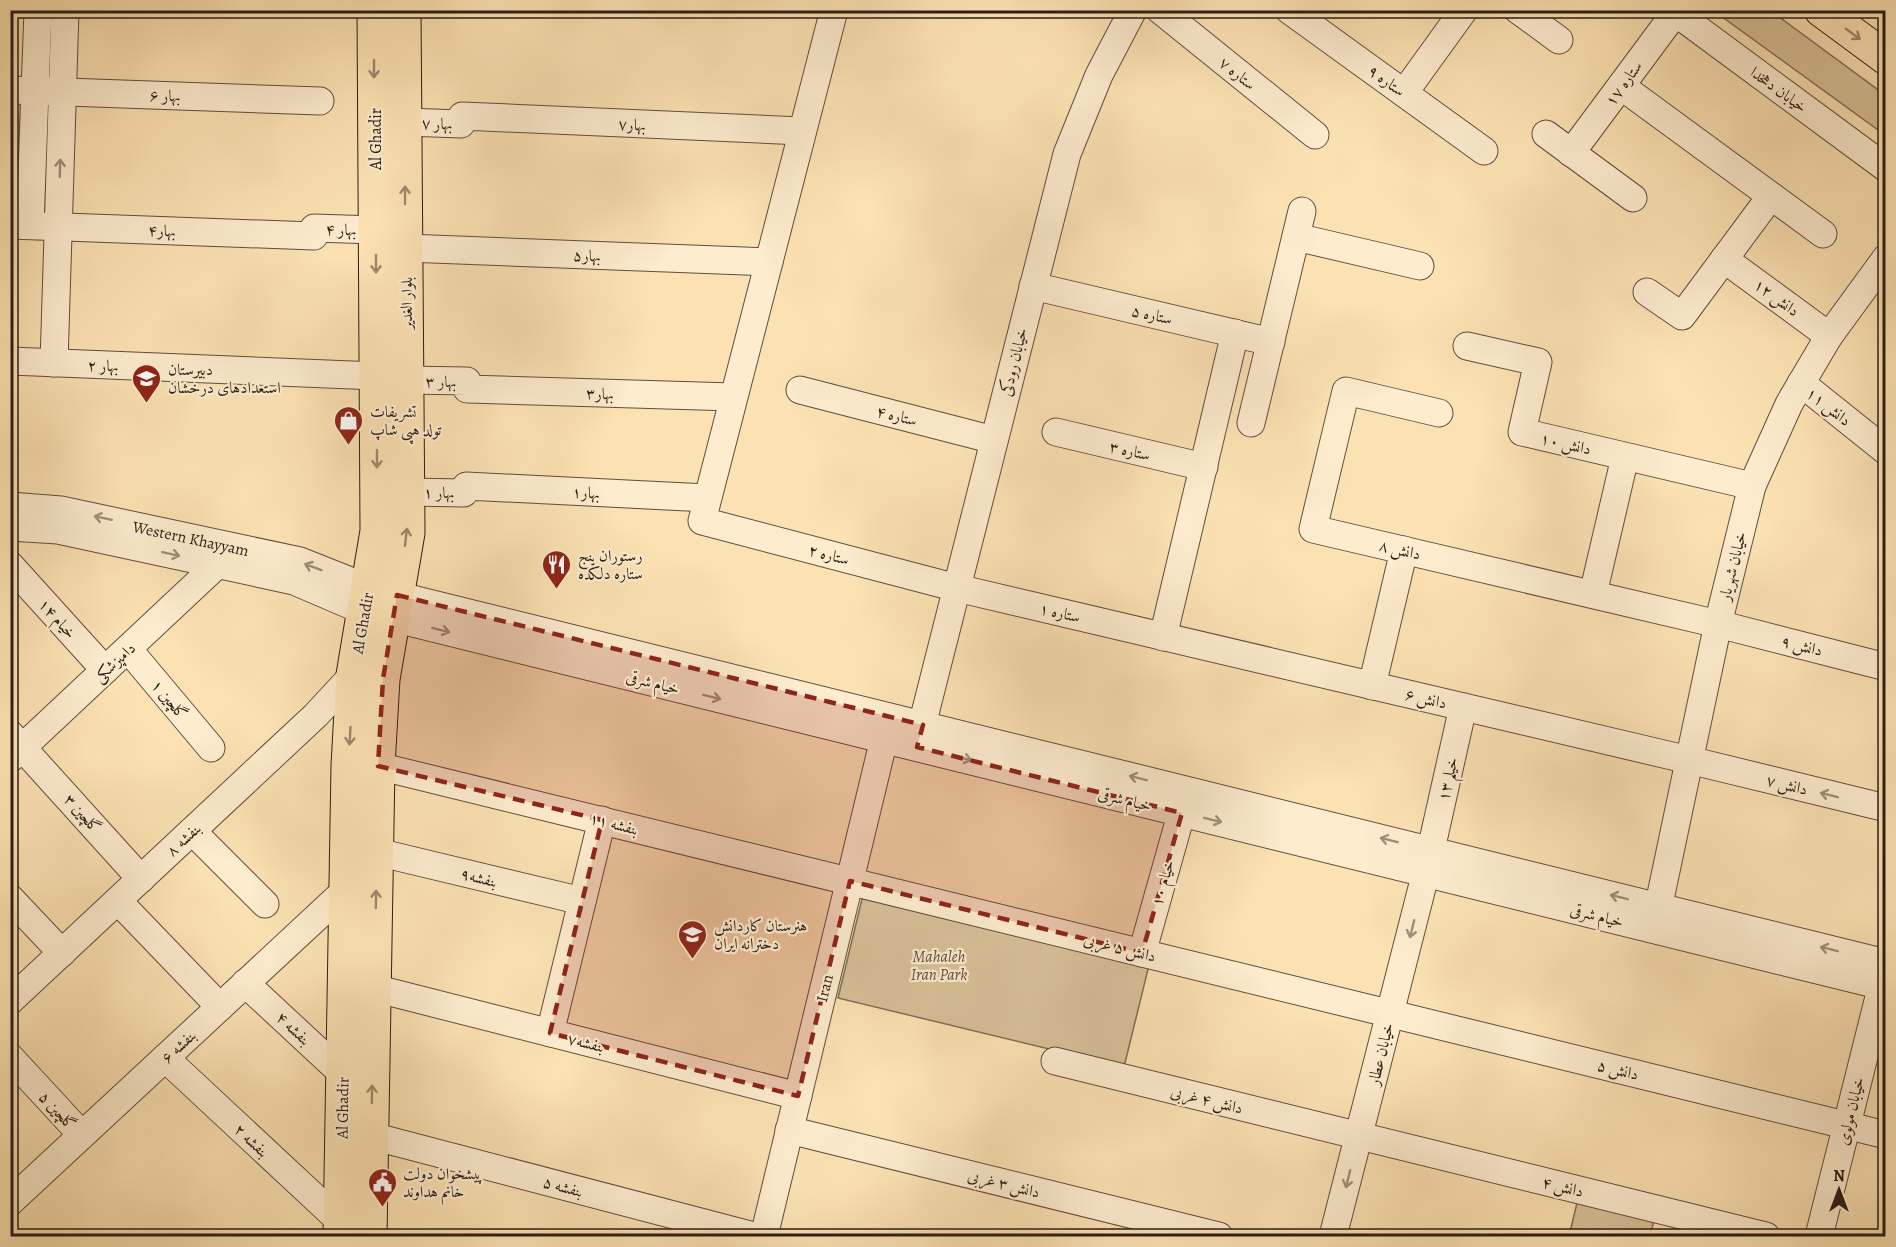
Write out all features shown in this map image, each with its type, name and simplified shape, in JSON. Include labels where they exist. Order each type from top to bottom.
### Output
[{"type":"main road","name":"Al Ghadir","points":[[370,1236],[378,766],[383,678],[377,531],[391,378],[375,230],[374,10]]},
{"type":"main road","name":"بلوار الغدیر","points":[[381,603],[408,533],[407,492],[391,378],[406,248],[404,10]]},
{"type":"main road","points":[[1821,10],[1886,58]]},
{"type":"main road","name":"Al Ghadir","points":[[340,1229],[348,765],[353,675],[381,603]]},
{"type":"street","points":[[20,225],[23,90],[38,10]]},
{"type":"street","points":[[54,363],[65,10]]},
{"type":"street","points":[[704,509],[834,10]]},
{"type":"street","name":"خیابان رودکی","points":[[920,736],[1067,154],[1099,75],[1133,10]]},
{"type":"street","name":"ستاره ۷","points":[[1160,10],[1315,135]]},
{"type":"street","name":"ستاره ۹","points":[[1289,10],[1484,150]]},
{"type":"street","points":[[1404,93],[1464,10]]},
{"type":"street","points":[[1518,10],[1559,40]]},
{"type":"street","name":"ستاره ۱۷","points":[[1571,153],[1673,12]]},
{"type":"street","name":"خیابان دهخدا","points":[[1673,12],[1886,168]]},
{"type":"street","points":[[1621,86],[1822,234]]},
{"type":"street","name":"بهار ۶","points":[[23,90],[320,101]]},
{"type":"street","name":"بهار ۷","points":[[405,122],[461,124],[462,116]]},
{"type":"street","name":"بهار۷","points":[[462,116],[802,131]]},
{"type":"street","points":[[1546,134],[1633,198]]},
{"type":"street","points":[[1647,292],[1682,316],[1771,196]]},
{"type":"street","points":[[1251,423],[1302,211]]},
{"type":"street","name":"بهار۴","points":[[20,225],[314,236]]},
{"type":"street","name":"بهار ۴","points":[[314,236],[314,228],[375,230]]},
{"type":"street","points":[[1296,237],[1420,266]]},
{"type":"street","name":"بهار۵","points":[[406,248],[769,261]]},
{"type":"street","name":"خیابان شهریار","points":[[1656,918],[1718,624],[1752,486],[1789,404],[1801,383],[1829,336],[1886,258]]},
{"type":"street","name":"دانش ۱۲","points":[[1724,259],[1829,336]]},
{"type":"street","name":"ستاره ۵","points":[[1033,286],[1271,342]]},
{"type":"street","points":[[1163,637],[1235,333]]},
{"type":"street","name":"دانش ۱۰","points":[[1467,346],[1538,363],[1522,432],[1752,486]]},
{"type":"street","name":"بهار ۲","points":[[10,362],[391,378]]},
{"type":"street","name":"بهار ۳","points":[[391,378],[467,381],[467,389]]},
{"type":"street","name":"دانش ۱۱","points":[[1801,383],[1886,451]]},
{"type":"street","name":"بهار۳","points":[[467,389],[733,397]]},
{"type":"street","name":"ستاره ۴","points":[[800,390],[994,440]]},
{"type":"street","name":"دانش ۸","points":[[1439,413],[1346,391],[1313,529],[1718,624]]},
{"type":"street","points":[[1858,429],[1886,451]]},
{"type":"street","name":"ستاره ۳","points":[[1056,432],[1204,467]]},
{"type":"street","points":[[1593,594],[1625,456]]},
{"type":"street","name":"بهار ۱","points":[[407,492],[464,493],[466,486]]},
{"type":"street","name":"بهار۱","points":[[466,486],[704,509]]},
{"type":"street","name":"ستاره ۲","points":[[704,509],[957,588]]},
{"type":"street","name":"Western Khayyam","points":[[15,516],[71,512],[300,561],[381,603]]},
{"type":"street","name":"Western Khayyam","points":[[15,516],[68,532],[294,581],[381,603]]},
{"type":"street","points":[[1372,686],[1404,550]]},
{"type":"street","name":"دامپزشکی","points":[[15,747],[105,670],[218,564]]},
{"type":"street","name":"خیام ۱۴","points":[[10,565],[105,670]]},
{"type":"street","name":"ستاره ۱","points":[[957,588],[1163,637]]},
{"type":"street","name":"خیام شرقی","points":[[381,603],[885,739],[920,736]]},
{"type":"street","name":"خیام شرقی","points":[[381,603],[1884,976]]},
{"type":"street","name":"دانش ۹","points":[[1718,624],[1886,667]]},
{"type":"street","name":"دانش ۶","points":[[1163,637],[1689,760]]},
{"type":"street","name":"گلچین ۱","points":[[128,649],[212,748]]},
{"type":"street","name":"بنفشه ۸","points":[[10,1001],[316,715],[353,675]]},
{"type":"street","name":"خیلم ۱۳","points":[[1428,861],[1463,707]]},
{"type":"street","name":"Iran","points":[[764,1236],[885,739]]},
{"type":"street","name":"گلچین ۳","points":[[15,747],[141,879]]},
{"type":"street","name":"دانش ۷","points":[[1689,760],[1886,808]]},
{"type":"street","name":"بنفشه ۱۱","points":[[378,766],[850,881]]},
{"type":"street","name":"خیام ۱۰","points":[[1142,953],[1185,802]]},
{"type":"street","points":[[550,1033],[602,820]]},
{"type":"street","points":[[192,831],[265,904]]},
{"type":"street","name":"بنفشه۹","points":[[377,852],[582,901]]},
{"type":"street","name":"خیابان عطار","points":[[1333,1236],[1428,861]]},
{"type":"street","name":"دانش ۵ غربی","points":[[850,881],[1390,1013]]},
{"type":"street","name":"بنفشه ۶","points":[[10,1202],[346,890]]},
{"type":"street","points":[[10,898],[62,953]]},
{"type":"street","points":[[118,900],[220,1007]]},
{"type":"street","name":"خیابان مولوی","points":[[1819,1236],[1884,976]]},
{"type":"street","name":"بنفشه ۴","points":[[246,983],[343,1074]]},
{"type":"street","name":"بنفشه۷","points":[[374,988],[798,1096]]},
{"type":"street","name":"دانش ۵","points":[[1390,1013],[1886,1135]]},
{"type":"street","name":"گلچین ۵","points":[[10,1058],[82,1135]]},
{"type":"street","name":"بنفشه ۲","points":[[165,1058],[340,1229]]},
{"type":"street","name":"دانش ۴ غربی","points":[[1055,1061],[1359,1136]]},
{"type":"street","name":"دانش ۳ غربی","points":[[789,1130],[1219,1236]]},
{"type":"street","name":"بنفشه ۵","points":[[372,1136],[754,1236]]},
{"type":"street","name":"دانش ۴","points":[[1359,1136],[1766,1236]]},
{"type":"highlighted area","points":[[397,595],[923,725],[917,747],[1182,813],[1142,953],[850,881],[798,1096],[550,1033],[602,820],[378,766],[383,679]]},
{"type":"green space","points":[[1714,11],[1771,11],[1885,95],[1885,135]]},
{"type":"green space","points":[[11,100],[21,101],[17,212],[11,212]]},
{"type":"green space","name":"Mahaleh Iran Park","points":[[864,891],[1150,961],[1124,1067],[838,998]]},
{"type":"green space","points":[[1577,1203],[1654,1220],[1650,1236],[1569,1236]]},
{"type":"place","name":"دبیرستان استعدادهای درخشان","points":[[147,404]]},
{"type":"place","name":"تشریفات تولد هپی شاپ","points":[[349,446]]},
{"type":"place","name":"رستوران پنج ستاره دلکده","points":[[557,590]]},
{"type":"place","name":"هنرستان کاردانش دخترانه ایران","points":[[693,960]]},
{"type":"place","name":"پیشخوان دولت خانم هداوند","points":[[382,1208]]}]
